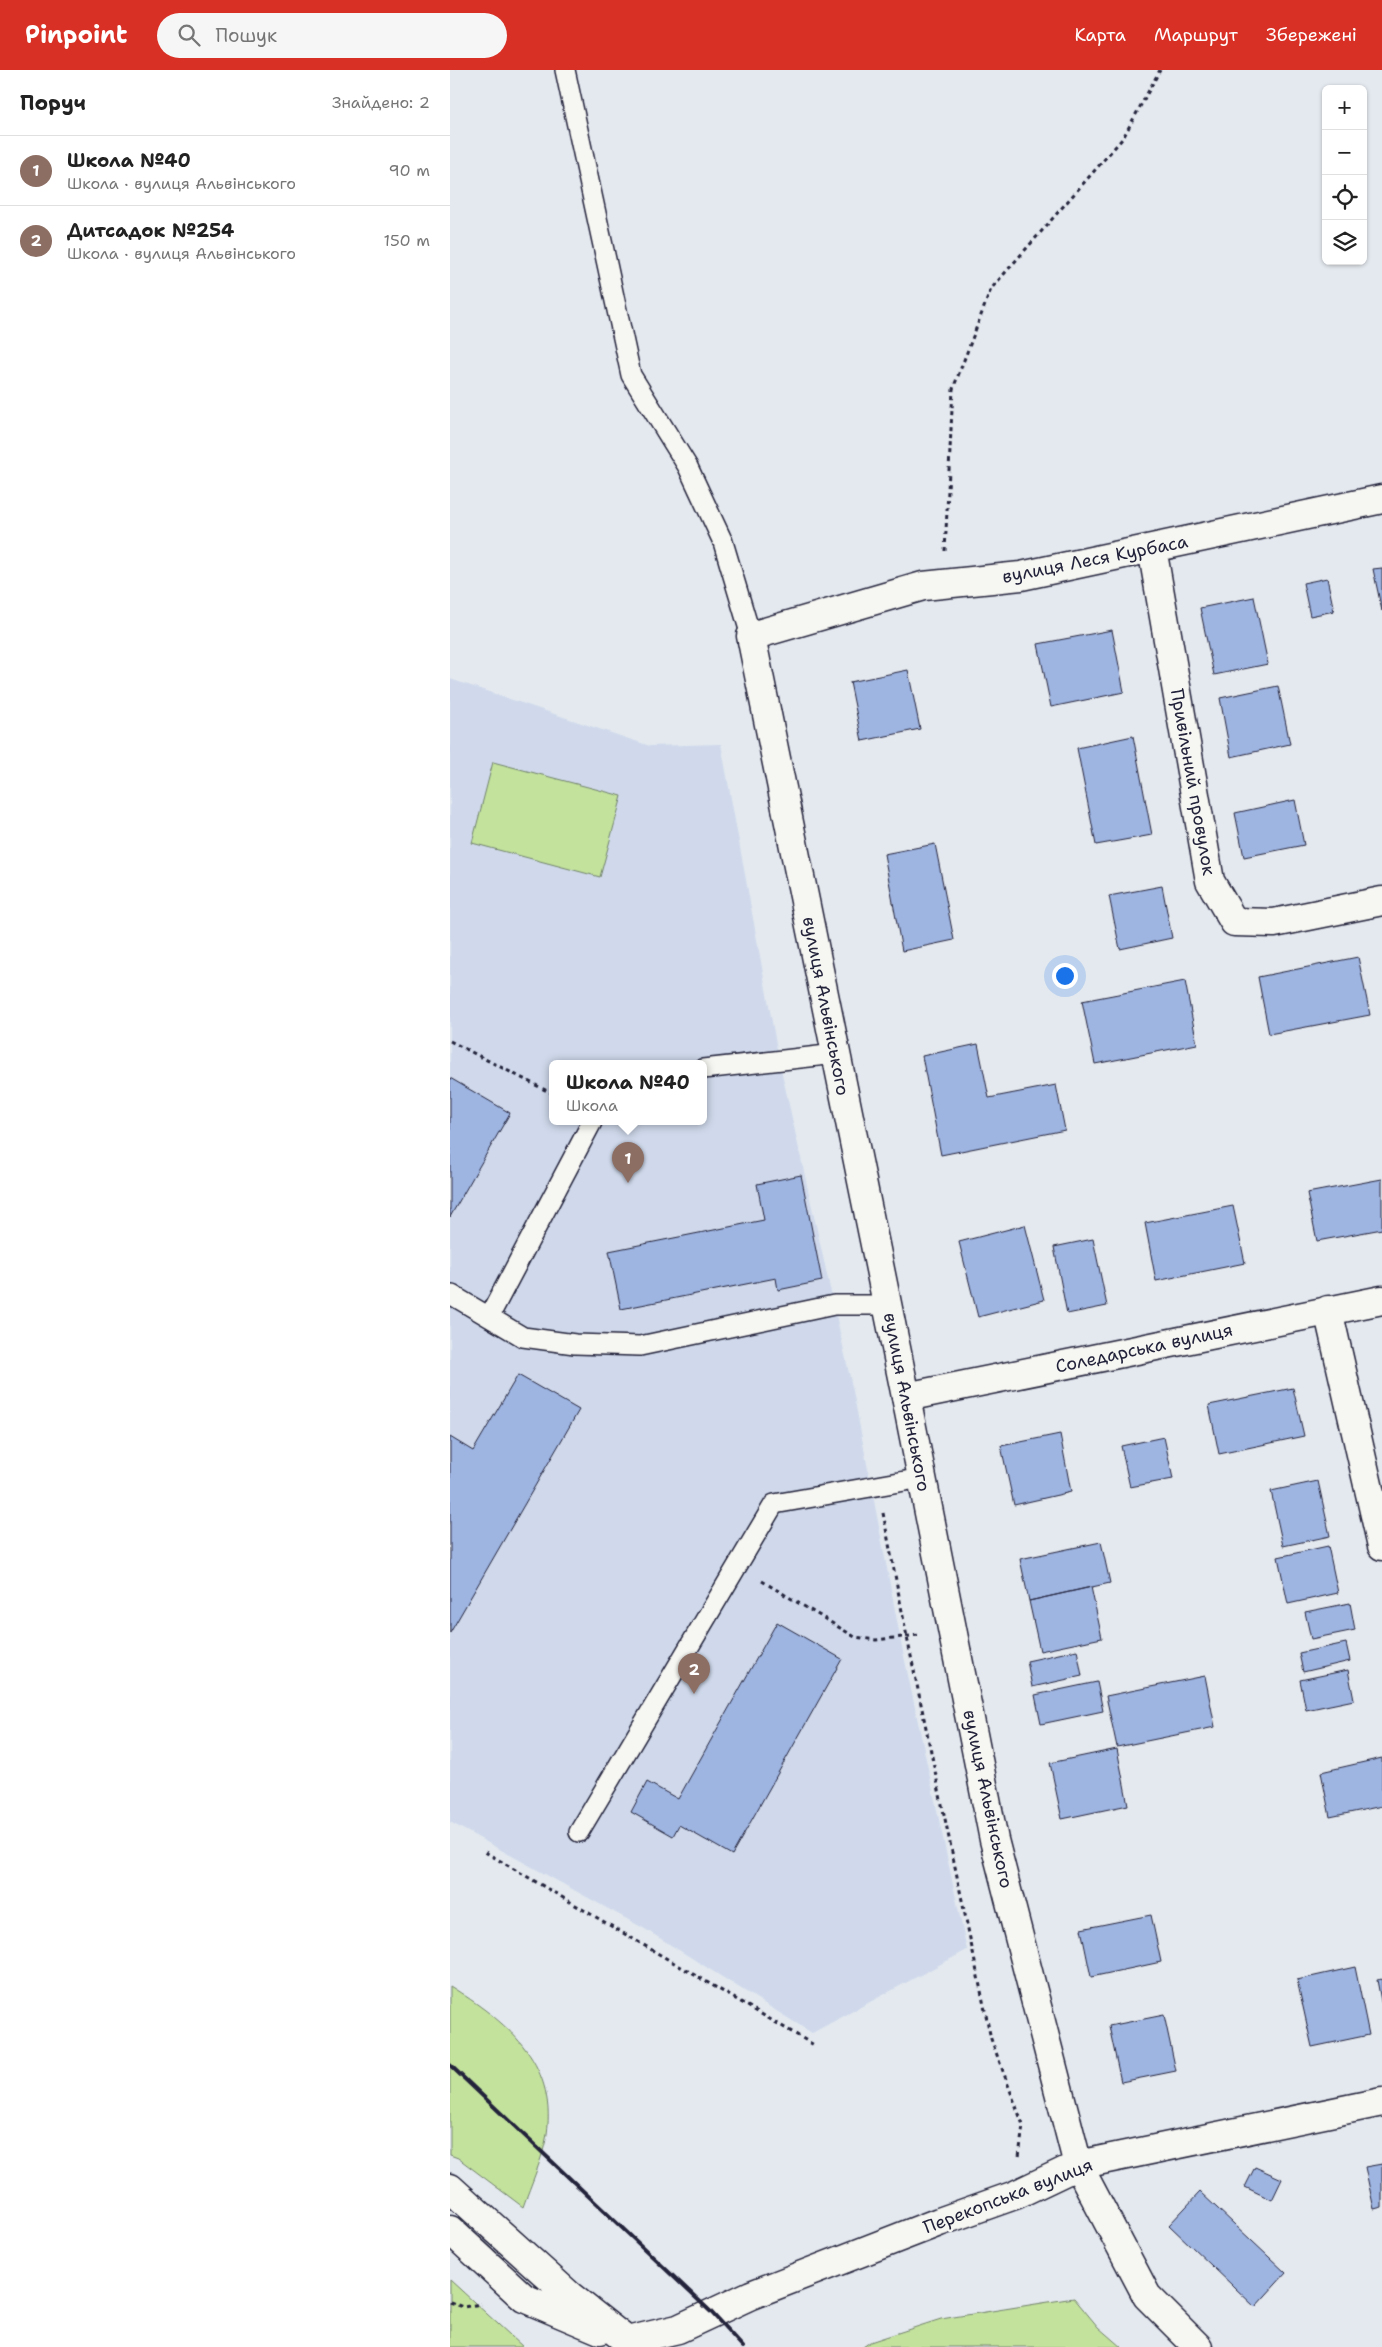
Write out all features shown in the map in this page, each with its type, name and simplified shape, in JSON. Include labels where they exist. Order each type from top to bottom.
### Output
[{"type":"street","name":"вулиця Леся Курбаса","points":[[751,636],[923,586],[1021,576],[1382,499]]},
{"type":"street","name":"Привільний провулок","points":[[1152,548],[1210,881],[1234,922],[1274,923],[1382,901]]},
{"type":"street","name":"вулиця Альвінського","points":[[751,636],[994,1840],[1078,2166],[1148,2296],[1198,2347]]},
{"type":"street","name":"Соледарська вулиця","points":[[906,1397],[1382,1300]]},
{"type":"street","points":[[1328,1310],[1382,1546]]},
{"type":"street","name":"Перекопська вулиця","points":[[627,2340],[672,2338],[751,2295],[939,2222],[1015,2195],[1078,2166],[1382,2102]]},
{"type":"street","points":[[450,2188],[570,2296],[627,2340]]},
{"type":"street","points":[[450,2230],[524,2298],[563,2316],[627,2340]]},
{"type":"lane","points":[[565,70],[631,375],[688,467],[723,542],[751,636]]},
{"type":"lane","points":[[707,1068],[836,1054]]},
{"type":"lane","points":[[489,1317],[590,1125]]},
{"type":"lane","points":[[452,1295],[523,1337],[575,1344],[640,1346],[834,1305],[887,1305]]},
{"type":"lane","points":[[579,1832],[774,1504],[922,1478]]},
{"type":"path","points":[[944,584],[953,389],[991,289],[1123,138],[1160,70]]},
{"type":"path","points":[[450,1041],[549,1092]]},
{"type":"path","points":[[878,1487],[907,1637],[991,2039],[1023,2125],[1015,2195]]},
{"type":"path","points":[[737,1567],[855,1637],[876,1640],[952,1629]]},
{"type":"path","points":[[485,1852],[814,2045]]},
{"type":"shaded area","points":[[450,679],[650,746],[721,744],[779,1060],[853,1391],[902,1647],[967,1950],[812,2033],[645,1929],[450,1822]]},
{"type":"green space","points":[[493,762],[622,796],[600,877],[472,843]]},
{"type":"green space","points":[[450,1986],[490,2014],[507,2029],[523,2046],[535,2064],[544,2085],[548,2108],[547,2134],[540,2162],[523,2207],[458,2158],[450,2155]]},
{"type":"green space","points":[[450,2280],[523,2347],[450,2347]]},
{"type":"green space","points":[[1074,2298],[1098,2327],[1121,2347],[863,2347],[870,2342],[941,2319]]},
{"type":"building","points":[[1382,568],[1382,611],[1373,569]]},
{"type":"building","points":[[1327,578],[1334,611],[1310,616],[1303,583]]},
{"type":"building","points":[[1254,597],[1268,664],[1214,675],[1200,608]]},
{"type":"building","points":[[1112,630],[1124,692],[1051,707],[1038,644]]},
{"type":"building","points":[[908,670],[920,729],[862,741],[850,682]]},
{"type":"building","points":[[1278,686],[1290,744],[1231,757],[1220,698]]},
{"type":"building","points":[[1133,736],[1152,835],[1096,845],[1077,748]]},
{"type":"building","points":[[1295,800],[1304,845],[1244,857],[1235,813]]},
{"type":"building","points":[[935,844],[954,940],[902,951],[884,854]]},
{"type":"building","points":[[1162,886],[1172,938],[1120,949],[1109,896]]},
{"type":"building","points":[[1358,957],[1370,1015],[1269,1034],[1258,977]]},
{"type":"building","points":[[1185,981],[1197,1044],[1095,1064],[1082,1001]]},
{"type":"building","points":[[978,1044],[989,1098],[1056,1085],[1065,1130],[941,1155],[922,1056]]},
{"type":"building","points":[[450,1078],[510,1113],[450,1217]]},
{"type":"building","points":[[801,1175],[822,1281],[778,1290],[776,1278],[621,1309],[609,1251],[764,1220],[757,1184]]},
{"type":"building","points":[[1382,1179],[1382,1229],[1317,1241],[1307,1193]]},
{"type":"building","points":[[1233,1206],[1245,1263],[1156,1281],[1145,1223]]},
{"type":"building","points":[[1025,1225],[1044,1300],[978,1317],[959,1242]]},
{"type":"building","points":[[1093,1239],[1107,1306],[1067,1314],[1054,1247]]},
{"type":"building","points":[[518,1375],[579,1410],[450,1633],[450,1437],[473,1451]]},
{"type":"building","points":[[1293,1388],[1304,1436],[1219,1454],[1209,1405]]},
{"type":"building","points":[[1060,1434],[1071,1492],[1014,1505],[1001,1446]]},
{"type":"building","points":[[1164,1437],[1173,1479],[1130,1487],[1121,1446]]},
{"type":"building","points":[[1318,1481],[1330,1536],[1283,1546],[1271,1491]]},
{"type":"building","points":[[1101,1542],[1110,1583],[1029,1601],[1020,1559]]},
{"type":"building","points":[[1328,1546],[1338,1593],[1288,1604],[1278,1557]]},
{"type":"building","points":[[1091,1587],[1102,1638],[1040,1651],[1029,1601]]},
{"type":"building","points":[[1350,1603],[1355,1630],[1311,1639],[1305,1612]]},
{"type":"building","points":[[777,1622],[842,1659],[732,1855],[679,1825],[673,1836],[631,1812],[647,1782],[678,1799]]},
{"type":"building","points":[[1346,1643],[1350,1661],[1303,1672],[1299,1653]]},
{"type":"building","points":[[1077,1650],[1082,1676],[1032,1687],[1027,1661]]},
{"type":"building","points":[[1348,1670],[1354,1700],[1306,1710],[1300,1680]]},
{"type":"building","points":[[1205,1676],[1215,1727],[1117,1747],[1106,1696]]},
{"type":"building","points":[[1097,1682],[1103,1711],[1041,1724],[1035,1695]]},
{"type":"building","points":[[1117,1749],[1128,1805],[1062,1819],[1050,1763]]},
{"type":"building","points":[[1382,1758],[1382,1806],[1330,1817],[1321,1772]]},
{"type":"building","points":[[1151,1915],[1161,1962],[1091,1977],[1081,1929]]},
{"type":"building","points":[[1355,1967],[1369,2035],[1312,2047],[1297,1980]]},
{"type":"building","points":[[1382,1979],[1382,2006],[1377,1980]]},
{"type":"building","points":[[1164,2015],[1176,2071],[1121,2082],[1109,2026]]},
{"type":"building","points":[[1382,2164],[1382,2207],[1374,2209],[1365,2167]]},
{"type":"building","points":[[1255,2167],[1282,2179],[1272,2200],[1245,2187]]},
{"type":"building","points":[[1200,2192],[1286,2273],[1255,2307],[1169,2225]]},
{"type":"railway","points":[[450,2065],[711,2312],[743,2347]]},
{"type":"place","name":"Школа №40","points":[[628,1183]]},
{"type":"place","name":"Дитсадок №254","points":[[694,1694]]}]
